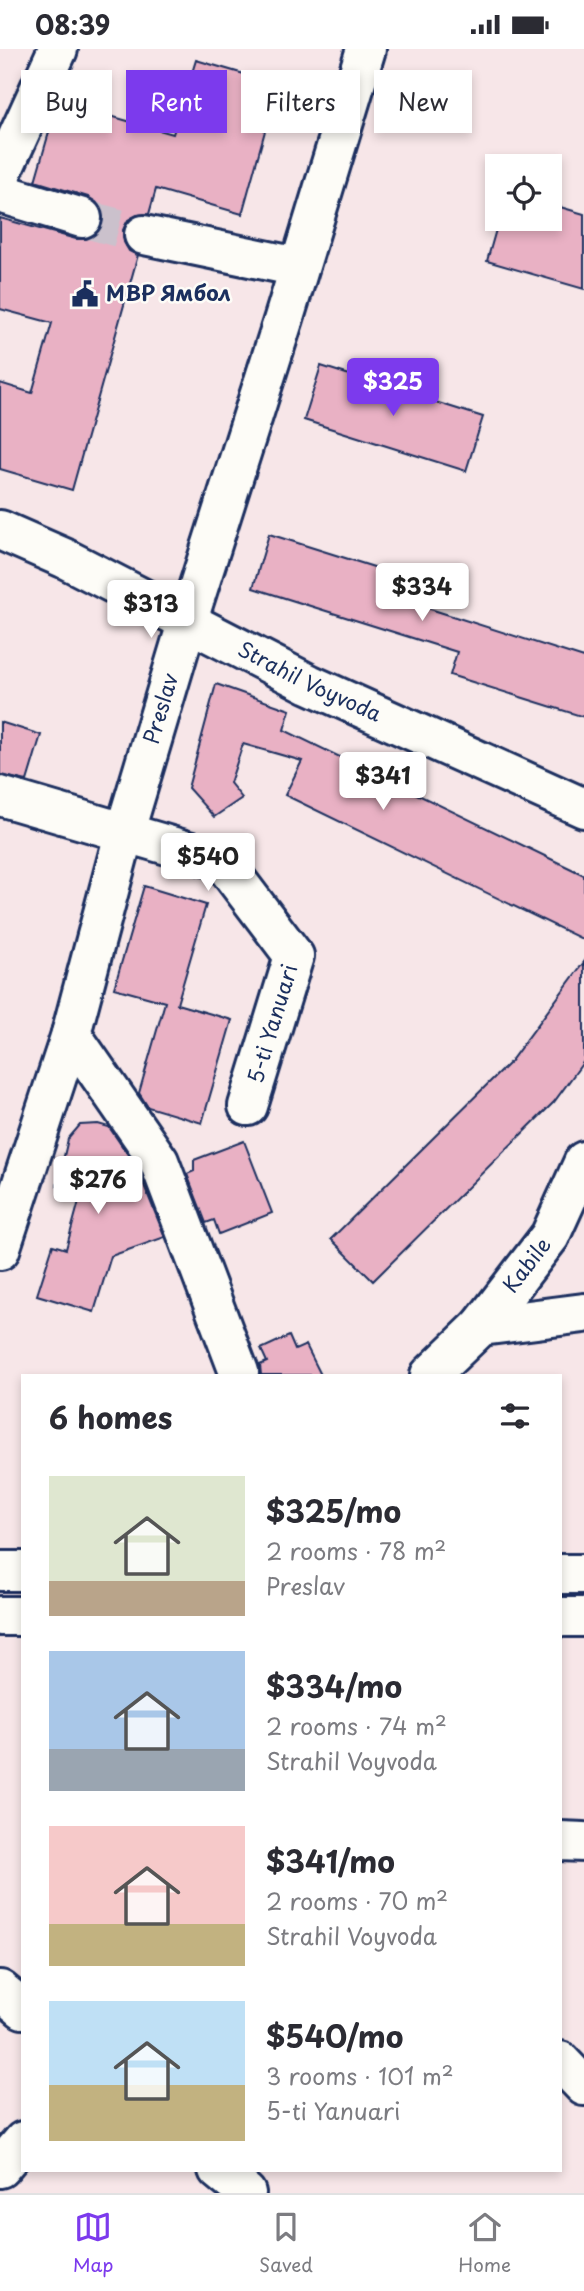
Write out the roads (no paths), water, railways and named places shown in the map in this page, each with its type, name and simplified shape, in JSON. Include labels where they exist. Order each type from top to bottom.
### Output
[{"type":"street","points":[[0,176],[58,49]]},
{"type":"street","name":"Preslav","points":[[0,1250],[71,1034],[124,834],[187,623],[366,49]]},
{"type":"street","points":[[0,193],[82,218]]},
{"type":"street","points":[[144,235],[298,267]]},
{"type":"street","name":"Strahil Voyvoda","points":[[0,530],[64,558],[309,684],[584,808]]},
{"type":"street","name":"5-ti Yanuari","points":[[0,796],[222,862],[294,956],[248,1106]]},
{"type":"street","points":[[71,1034],[159,1161],[239,1372]]},
{"type":"street","name":"Kabile","points":[[431,1374],[481,1327],[550,1236],[584,1161]]},
{"type":"street","points":[[481,1327],[584,1313]]},
{"type":"street","points":[[0,1571],[21,1571]]},
{"type":"street","points":[[562,1574],[584,1574]]},
{"type":"street","points":[[0,1616],[21,1616]]},
{"type":"street","points":[[562,1617],[584,1617]]},
{"type":"street","points":[[562,1841],[584,1842]]},
{"type":"street","points":[[0,1990],[21,2007]]},
{"type":"street","points":[[562,2063],[584,2086]]},
{"type":"street","points":[[0,2168],[21,2143]]},
{"type":"street","points":[[220,2172],[246,2193]]},
{"type":"tunnel","points":[[82,218],[144,235]]},
{"type":"place","name":"МВР Ямбол","points":[[85,294]]}]
